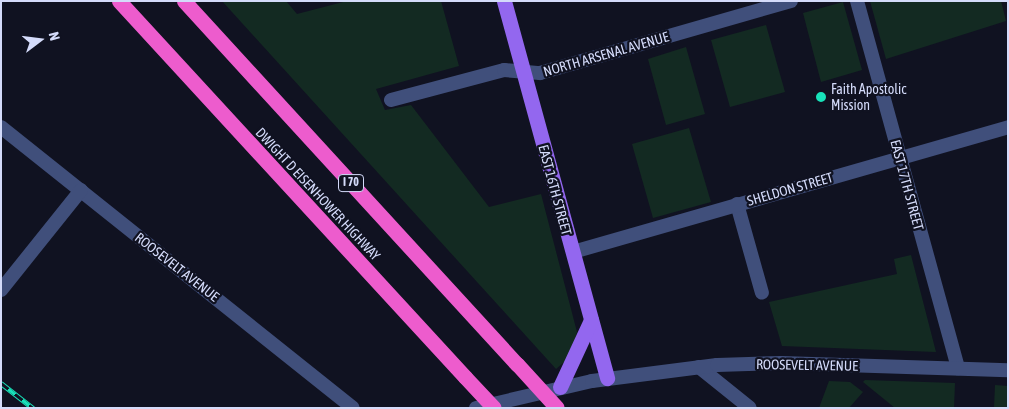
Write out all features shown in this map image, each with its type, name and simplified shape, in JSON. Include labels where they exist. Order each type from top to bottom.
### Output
[{"type":"highway","name":"DWIGHT D EISENHOWER HIGHWAY","points":[[119,1],[494,408]]},
{"type":"highway","name":"I 70","points":[[184,1],[557,408]]},
{"type":"main road","name":"EAST 16TH STREET","points":[[504,1],[607,378]]},
{"type":"main road","points":[[560,387],[591,320]]},
{"type":"street","name":"NORTH ARSENAL AVENUE","points":[[391,100],[504,70],[540,73],[791,1]]},
{"type":"street","name":"EAST 17TH STREET","points":[[857,1],[958,368]]},
{"type":"street","name":"ROOSEVELT AVENUE","points":[[1,127],[353,408]]},
{"type":"street","name":"SHELDON STREET","points":[[572,252],[1008,127]]},
{"type":"street","points":[[1,290],[81,190]]},
{"type":"street","points":[[737,204],[762,293]]},
{"type":"street","name":"ROOSEVELT AVENUE","points":[[476,408],[560,387],[607,378],[699,367],[781,363],[1008,370]]},
{"type":"street","points":[[699,367],[750,408]]},
{"type":"green space","points":[[222,1],[286,1],[297,14],[347,1],[441,1],[459,66],[376,89],[385,110],[411,105],[489,207],[541,194],[577,332],[570,357],[556,369]]},
{"type":"green space","points":[[870,1],[1001,1],[1006,21],[886,59]]},
{"type":"green space","points":[[843,2],[862,70],[821,82],[803,13]]},
{"type":"green space","points":[[766,25],[785,92],[730,107],[711,40]]},
{"type":"green space","points":[[686,47],[705,114],[666,125],[648,59]]},
{"type":"green space","points":[[689,128],[711,202],[653,218],[632,144]]},
{"type":"green space","points":[[911,255],[936,352],[782,346],[769,302],[897,274],[894,259]]},
{"type":"green space","points":[[865,380],[955,383],[954,408],[895,408],[863,382]]},
{"type":"green space","points":[[829,381],[850,382],[863,392],[849,408],[819,408]]},
{"type":"green space","points":[[995,385],[1008,386],[1008,408],[994,408]]},
{"type":"railway","points":[[1,383],[33,408]]},
{"type":"place","name":"Faith Apostolic Mission","points":[[821,97]]}]
